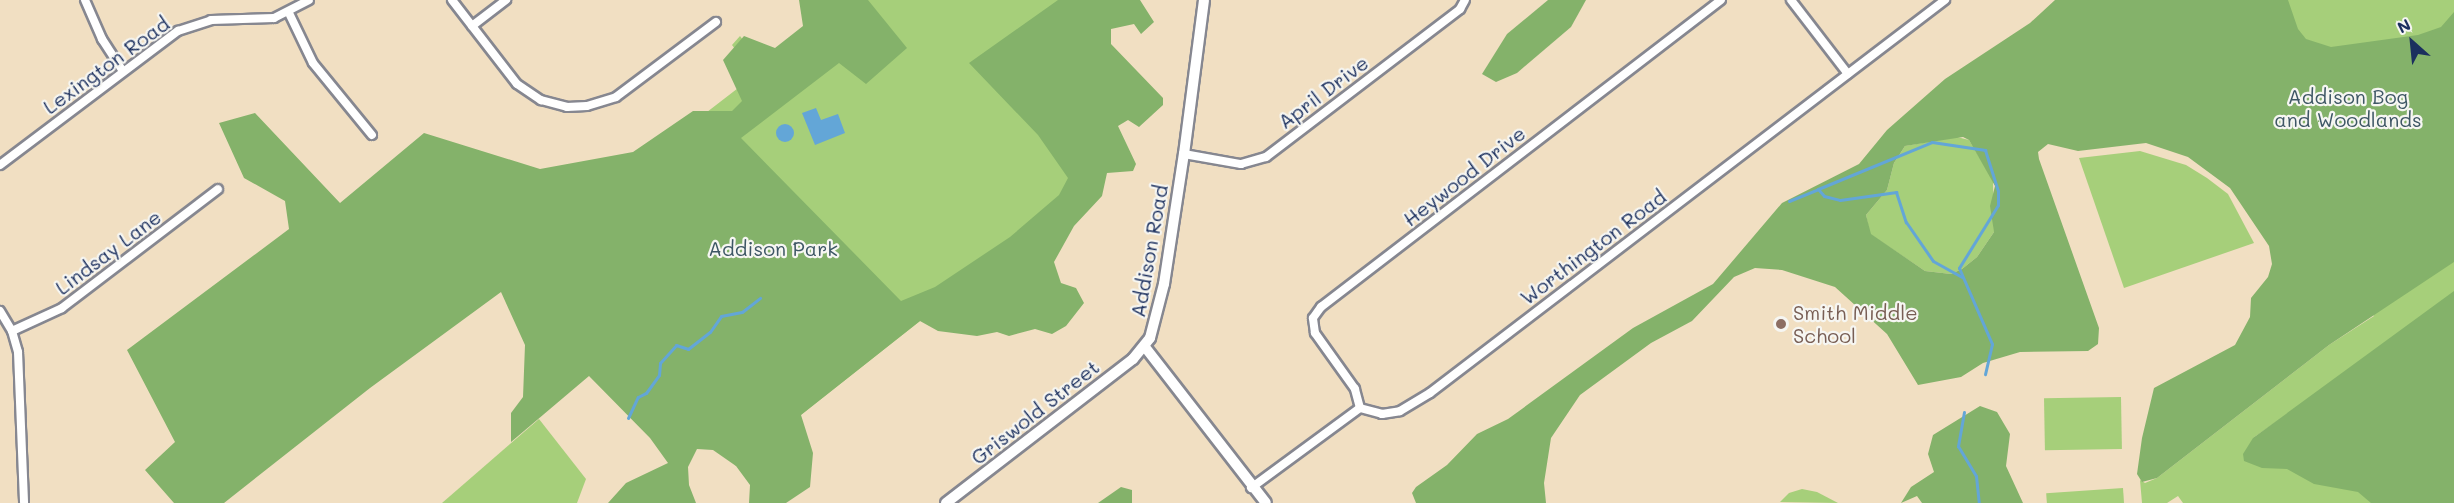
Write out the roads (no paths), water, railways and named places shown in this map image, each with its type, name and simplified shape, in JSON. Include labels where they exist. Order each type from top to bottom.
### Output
[{"type":"main road","name":"Addison Road","points":[[1204,0],[1184,154],[1161,294],[1145,347],[1251,488],[1266,503]]},
{"type":"main road","name":"Griswold Street","points":[[946,503],[1145,347]]},
{"type":"street","points":[[86,0],[107,48],[123,71]]},
{"type":"street","name":"Lexington Road","points":[[0,165],[123,71],[189,26],[211,20],[265,20],[289,13],[309,0]]},
{"type":"street","points":[[452,0],[525,90],[550,103],[577,107],[607,101],[624,92],[716,22]]},
{"type":"street","points":[[472,26],[506,0]]},
{"type":"street","name":"April Drive","points":[[1184,154],[1241,164],[1266,157],[1460,9],[1465,0]]},
{"type":"street","name":"Heywood Drive","points":[[1360,408],[1355,388],[1315,333],[1313,318],[1321,307],[1720,0]]},
{"type":"street","points":[[1791,0],[1848,74]]},
{"type":"street","name":"Worthington Road","points":[[1360,408],[1382,414],[1400,411],[1430,393],[1945,0]]},
{"type":"street","points":[[289,13],[313,63],[372,135]]},
{"type":"street","name":"Lindsay Lane","points":[[12,331],[62,308],[218,189]]},
{"type":"street","points":[[0,311],[12,331],[18,362],[24,503]]},
{"type":"street","points":[[1251,488],[1360,408]]},
{"type":"water","points":[[816,108],[821,120],[838,114],[845,133],[815,145],[802,113]]},
{"type":"water","points":[[785,124],[791,127],[794,133],[791,139],[785,142],[779,139],[776,133],[779,127]]},
{"type":"waterway","points":[[1818,189],[1932,142],[1985,150],[1998,191],[1998,205],[1959,268],[1992,344],[1985,374]]},
{"type":"waterway","points":[[1789,201],[1818,189],[1824,196],[1840,200],[1896,192],[1906,222],[1933,261],[1962,277]]},
{"type":"waterway","points":[[628,418],[638,397],[646,393],[659,375],[660,363],[676,345],[688,349],[710,332],[721,316],[742,312],[760,298]]},
{"type":"waterway","points":[[1964,412],[1958,446],[1976,476],[1979,503]]},
{"type":"place","name":"Smith Middle School","points":[[1781,324]]},
{"type":"park label","name":"Addison Bog and Woodlands","points":[[2348,108]]},
{"type":"park label","name":"Addison Park","points":[[773,248]]}]
